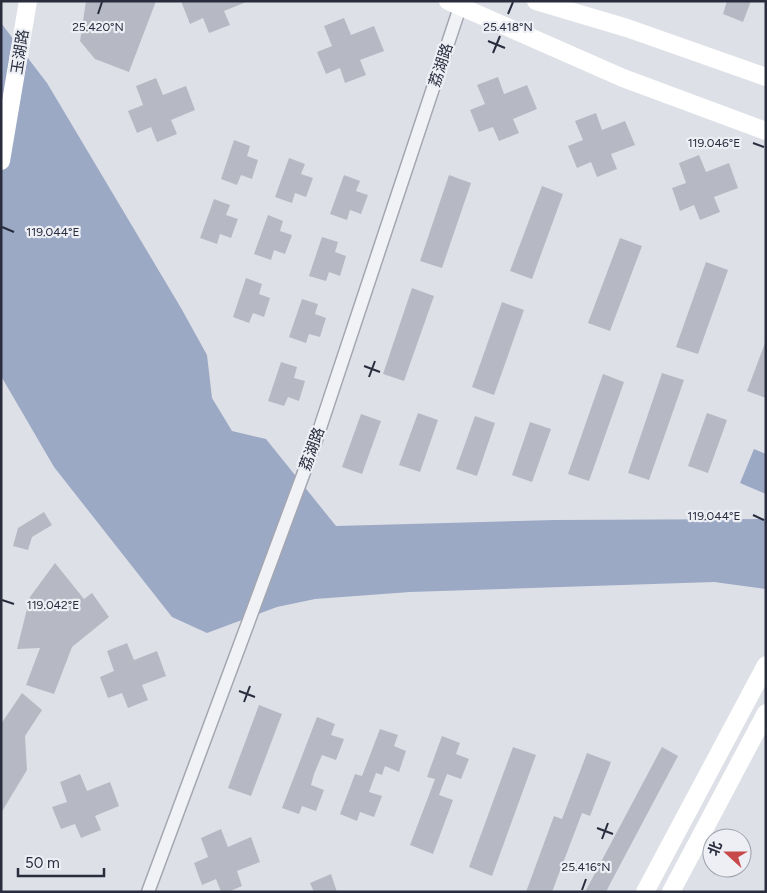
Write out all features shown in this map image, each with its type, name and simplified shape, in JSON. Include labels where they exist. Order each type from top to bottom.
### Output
[{"type":"main road","points":[[536,1],[628,28],[766,77]]},
{"type":"main road","name":"玉湖路","points":[[1,162],[28,3]]},
{"type":"main road","points":[[457,3],[623,78],[766,131]]},
{"type":"main road","points":[[645,892],[766,665]]},
{"type":"main road","points":[[671,892],[766,714]]},
{"type":"street","name":"荔湖路","points":[[148,892],[316,440],[457,3]]},
{"type":"water","points":[[1,23],[47,83],[181,308],[207,355],[212,398],[232,431],[266,439],[336,526],[554,520],[766,519],[766,589],[714,582],[410,592],[315,599],[277,607],[207,633],[172,617],[54,467],[1,376]]},
{"type":"water","points":[[754,449],[766,454],[766,494],[740,483]]},
{"type":"building","points":[[86,1],[156,1],[129,72],[95,59],[80,41]]},
{"type":"building","points":[[181,1],[246,2],[224,11],[230,25],[209,33],[203,18],[190,24]]},
{"type":"building","points":[[727,1],[751,1],[743,22],[723,14]]},
{"type":"building","points":[[344,18],[351,35],[374,26],[384,51],[360,60],[366,75],[345,83],[340,68],[326,74],[317,52],[332,46],[324,26]]},
{"type":"building","points":[[498,77],[504,94],[527,85],[537,109],[513,119],[519,133],[499,141],[493,127],[479,132],[470,110],[485,104],[477,85]]},
{"type":"building","points":[[156,78],[163,95],[186,86],[195,110],[171,120],[177,134],[157,142],[151,127],[137,133],[128,111],[143,105],[136,86]]},
{"type":"building","points":[[596,113],[602,130],[625,121],[635,145],[611,154],[617,169],[597,177],[591,162],[577,168],[568,146],[583,140],[575,121]]},
{"type":"building","points":[[234,140],[250,146],[247,156],[258,160],[252,179],[241,175],[237,185],[221,179]]},
{"type":"building","points":[[699,155],[706,172],[729,163],[738,188],[714,197],[720,212],[700,220],[694,205],[680,211],[672,188],[686,183],[679,163]]},
{"type":"building","points":[[289,158],[305,164],[301,174],[313,178],[306,197],[295,193],[292,203],[275,197]]},
{"type":"building","points":[[344,175],[360,181],[356,191],[368,195],[361,214],[350,210],[347,220],[330,214]]},
{"type":"building","points":[[449,175],[471,183],[442,268],[420,261]]},
{"type":"building","points":[[542,186],[563,194],[532,279],[510,271]]},
{"type":"building","points":[[214,199],[230,205],[226,215],[238,219],[231,238],[220,234],[217,244],[200,238]]},
{"type":"building","points":[[268,215],[283,221],[280,231],[292,235],[285,254],[274,250],[271,260],[254,254]]},
{"type":"building","points":[[322,237],[338,242],[335,252],[346,256],[340,276],[329,272],[326,281],[309,276]]},
{"type":"building","points":[[620,238],[642,246],[610,331],[588,323]]},
{"type":"building","points":[[706,262],[728,270],[698,354],[676,347]]},
{"type":"building","points":[[246,278],[262,284],[259,294],[270,298],[264,317],[253,313],[249,323],[233,317]]},
{"type":"building","points":[[412,288],[434,296],[404,381],[383,374]]},
{"type":"building","points":[[302,299],[318,304],[315,314],[326,318],[320,337],[309,334],[306,343],[289,337]]},
{"type":"building","points":[[502,302],[524,310],[494,395],[472,387]]},
{"type":"building","points":[[766,343],[766,398],[747,391]]},
{"type":"building","points":[[281,362],[297,367],[294,378],[305,381],[299,401],[288,397],[284,406],[268,401]]},
{"type":"building","points":[[662,373],[684,380],[649,480],[628,473]]},
{"type":"building","points":[[603,374],[624,382],[589,481],[568,474]]},
{"type":"building","points":[[418,413],[438,420],[420,472],[399,465]]},
{"type":"building","points":[[707,413],[727,420],[708,473],[688,466]]},
{"type":"building","points":[[361,414],[381,421],[362,474],[342,467]]},
{"type":"building","points":[[475,416],[495,423],[477,476],[456,469]]},
{"type":"building","points":[[530,422],[551,429],[532,482],[512,475]]},
{"type":"building","points":[[44,512],[52,525],[32,537],[28,550],[13,546],[18,528]]},
{"type":"building","points":[[55,563],[84,599],[92,593],[109,617],[72,647],[54,694],[26,685],[40,648],[17,649],[30,597]]},
{"type":"building","points":[[127,643],[134,660],[157,651],[166,676],[142,685],[148,700],[128,708],[122,693],[108,698],[100,677],[114,671],[107,651]]},
{"type":"building","points":[[22,693],[42,710],[25,736],[27,770],[1,813],[1,724]]},
{"type":"building","points":[[259,705],[282,714],[251,796],[228,788]]},
{"type":"building","points":[[317,717],[335,724],[331,735],[344,739],[336,760],[322,755],[314,774],[311,785],[324,790],[316,811],[302,806],[299,814],[282,808]]},
{"type":"building","points":[[380,729],[398,735],[394,746],[406,751],[399,772],[385,766],[382,775],[376,773],[369,792],[382,796],[374,817],[360,812],[357,821],[340,814],[355,774],[362,776]]},
{"type":"building","points":[[442,736],[460,743],[456,754],[469,759],[461,779],[447,774],[439,795],[453,800],[433,854],[410,845],[435,779],[427,777]]},
{"type":"building","points":[[513,747],[536,755],[492,876],[469,867]]},
{"type":"building","points":[[662,747],[678,756],[606,892],[585,892]]},
{"type":"building","points":[[587,753],[611,762],[590,816],[582,813],[552,892],[526,892],[554,816],[562,819]]},
{"type":"building","points":[[80,774],[87,791],[110,782],[119,806],[95,816],[101,830],[81,838],[75,824],[61,829],[52,807],[67,802],[60,782]]},
{"type":"building","points":[[221,829],[228,847],[251,837],[260,862],[237,871],[242,886],[228,892],[221,892],[216,879],[202,885],[194,863],[208,857],[201,838]]},
{"type":"building","points":[[331,874],[337,892],[314,892],[310,883]]}]
